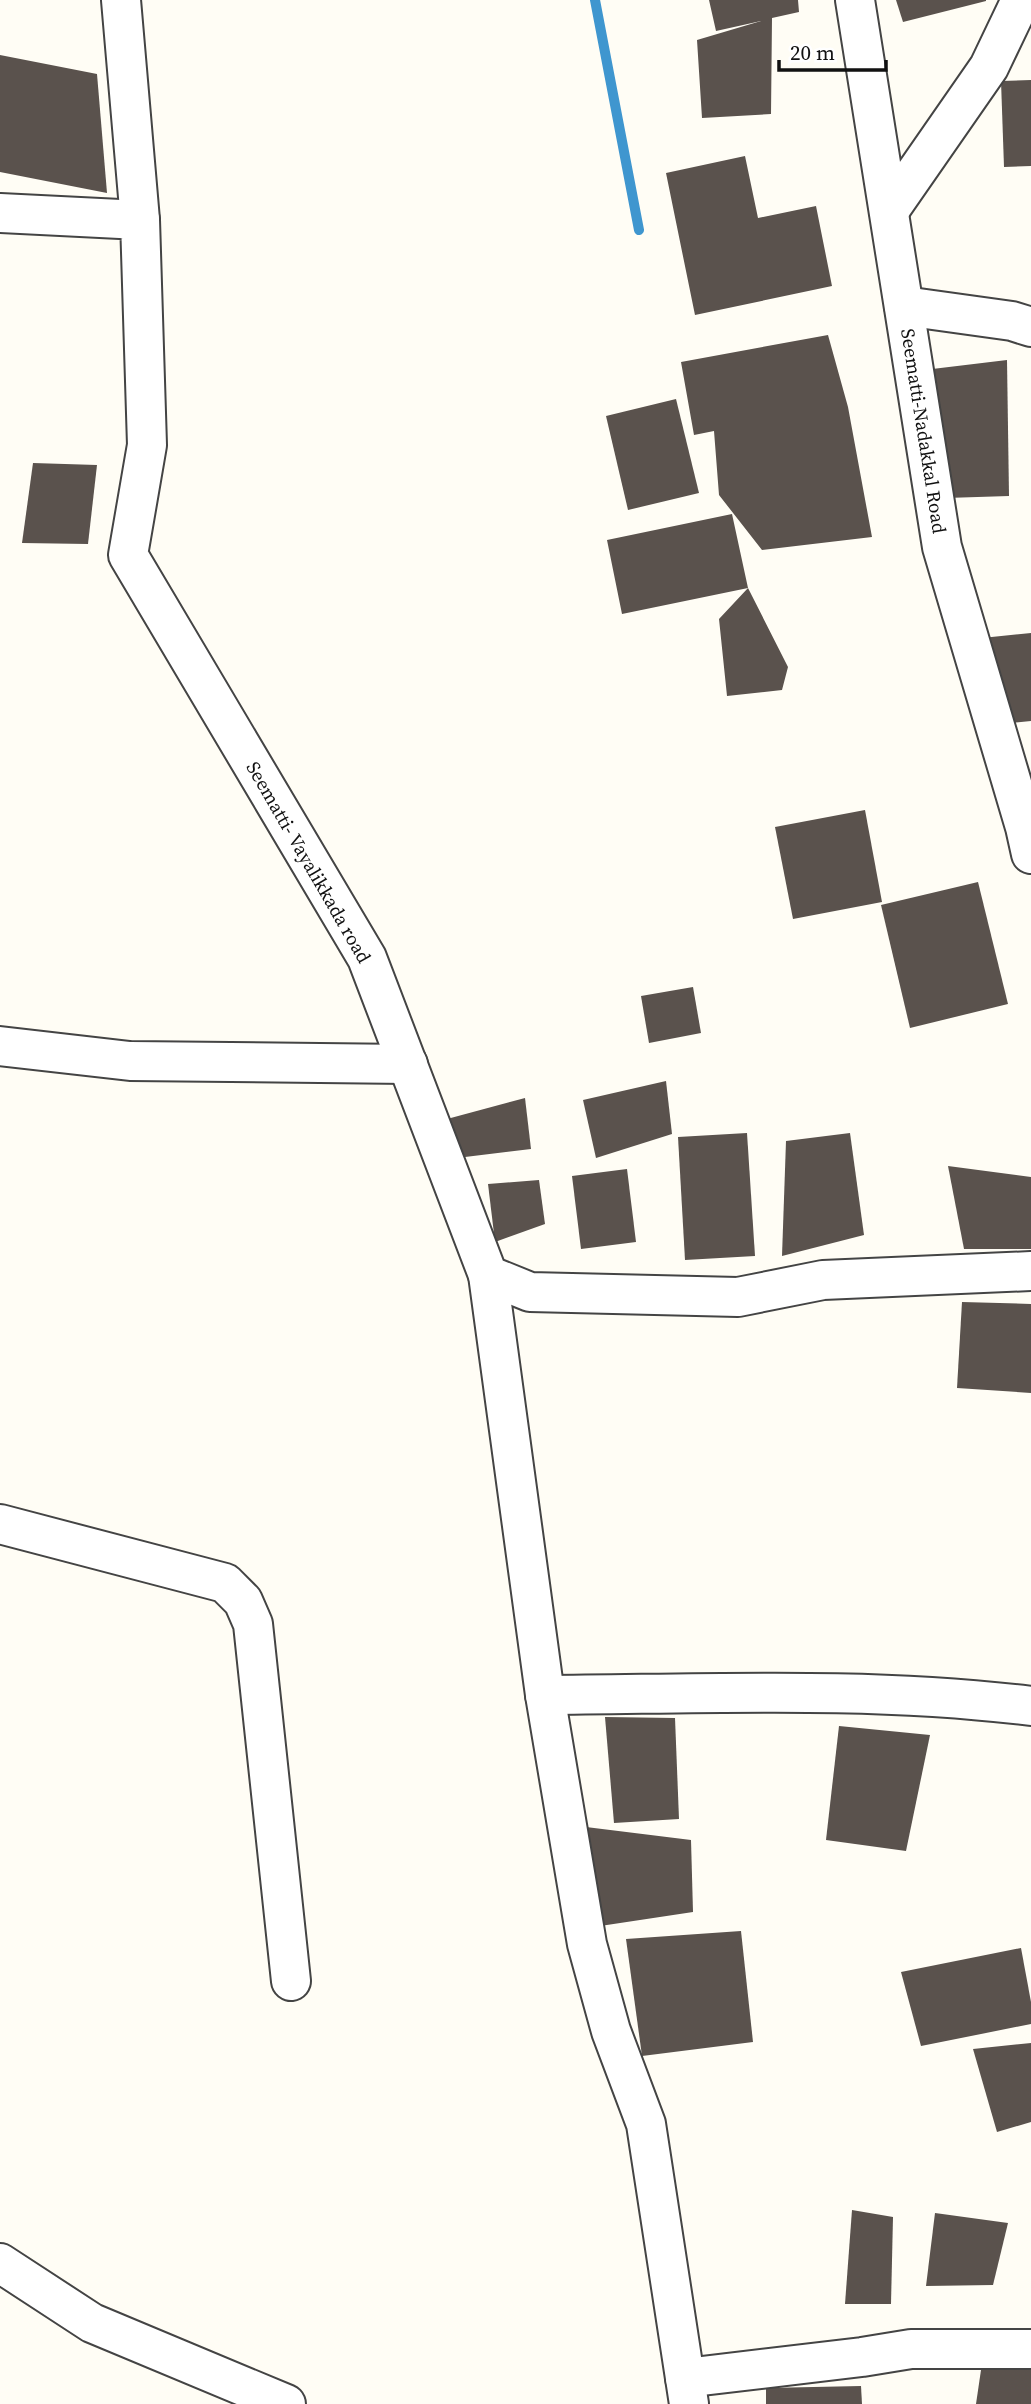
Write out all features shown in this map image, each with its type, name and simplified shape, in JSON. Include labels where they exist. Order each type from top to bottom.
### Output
[{"type":"street","name":"Seematti- Vayalikkada road","points":[[121,0],[140,220],[147,444],[128,555],[367,958],[488,1275],[545,1695],[587,1944],[611,2031],[646,2124],[687,2391]]},
{"type":"street","name":"Seematti-Nadakkal Road","points":[[855,0],[942,547],[1029,836]]},
{"type":"street","points":[[889,211],[989,67],[1021,0]]},
{"type":"street","points":[[0,213],[140,220]]},
{"type":"street","points":[[904,306],[1012,321],[1031,327]]},
{"type":"street","points":[[0,1046],[130,1061],[408,1065]]},
{"type":"street","points":[[488,1275],[530,1292],[738,1297],[823,1280],[1031,1270]]},
{"type":"street","points":[[0,1524],[225,1583],[243,1601],[253,1624],[291,1980]]},
{"type":"street","points":[[545,1695],[846,1694],[979,1699],[1031,1706]]},
{"type":"street","points":[[0,2263],[92,2323],[286,2404]]},
{"type":"street","points":[[687,2391],[911,2349],[1031,2349]]},
{"type":"building","points":[[709,0],[798,0],[799,12],[772,18],[771,114],[702,118],[697,40],[761,21],[716,31]]},
{"type":"building","points":[[896,0],[986,0],[986,1],[903,22]]},
{"type":"building","points":[[0,55],[97,74],[107,193],[0,172]]},
{"type":"building","points":[[1031,80],[1031,166],[1004,167],[1001,81]]},
{"type":"building","points":[[745,156],[758,218],[816,206],[832,286],[695,315],[666,173]]},
{"type":"building","points":[[828,335],[848,407],[872,537],[762,550],[719,495],[714,431],[694,435],[681,362]]},
{"type":"building","points":[[1007,360],[1009,496],[946,498],[924,370]]},
{"type":"building","points":[[676,399],[699,493],[628,510],[606,416]]},
{"type":"building","points":[[33,463],[97,465],[88,544],[22,543]]},
{"type":"building","points":[[732,514],[748,588],[622,614],[607,540]]},
{"type":"building","points":[[748,588],[788,667],[782,690],[727,696],[719,619]]},
{"type":"building","points":[[1031,633],[1031,721],[1012,723],[982,638]]},
{"type":"building","points":[[865,810],[882,902],[793,919],[775,827]]},
{"type":"building","points":[[978,882],[1008,1004],[910,1028],[881,905]]},
{"type":"building","points":[[693,987],[701,1033],[649,1043],[641,996]]},
{"type":"building","points":[[666,1081],[672,1134],[596,1158],[583,1100]]},
{"type":"building","points":[[525,1098],[531,1149],[465,1157],[447,1119]]},
{"type":"building","points":[[747,1133],[755,1256],[685,1260],[678,1137]]},
{"type":"building","points":[[850,1133],[864,1235],[782,1256],[786,1141]]},
{"type":"building","points":[[948,1166],[1031,1177],[1031,1249],[964,1249]]},
{"type":"building","points":[[627,1169],[636,1242],[581,1249],[572,1176]]},
{"type":"building","points":[[539,1180],[545,1224],[495,1242],[488,1184]]},
{"type":"building","points":[[962,1302],[1031,1304],[1031,1393],[957,1388]]},
{"type":"building","points":[[605,1717],[675,1718],[679,1819],[614,1823]]},
{"type":"building","points":[[839,1726],[930,1735],[906,1851],[826,1840]]},
{"type":"building","points":[[586,1827],[691,1840],[693,1912],[587,1928]]},
{"type":"building","points":[[741,1931],[753,2042],[642,2056],[626,1939]]},
{"type":"building","points":[[1021,1948],[1031,2002],[1031,2024],[921,2046],[901,1972]]},
{"type":"building","points":[[1031,2043],[1031,2122],[997,2132],[973,2049]]},
{"type":"building","points":[[852,2210],[893,2217],[891,2304],[845,2304]]},
{"type":"building","points":[[935,2213],[1008,2223],[993,2285],[926,2286]]},
{"type":"building","points":[[1031,2358],[1031,2404],[976,2404],[981,2370]]},
{"type":"building","points":[[861,2386],[862,2404],[766,2404],[766,2388]]},
{"type":"waterway","points":[[595,0],[639,230]]}]
